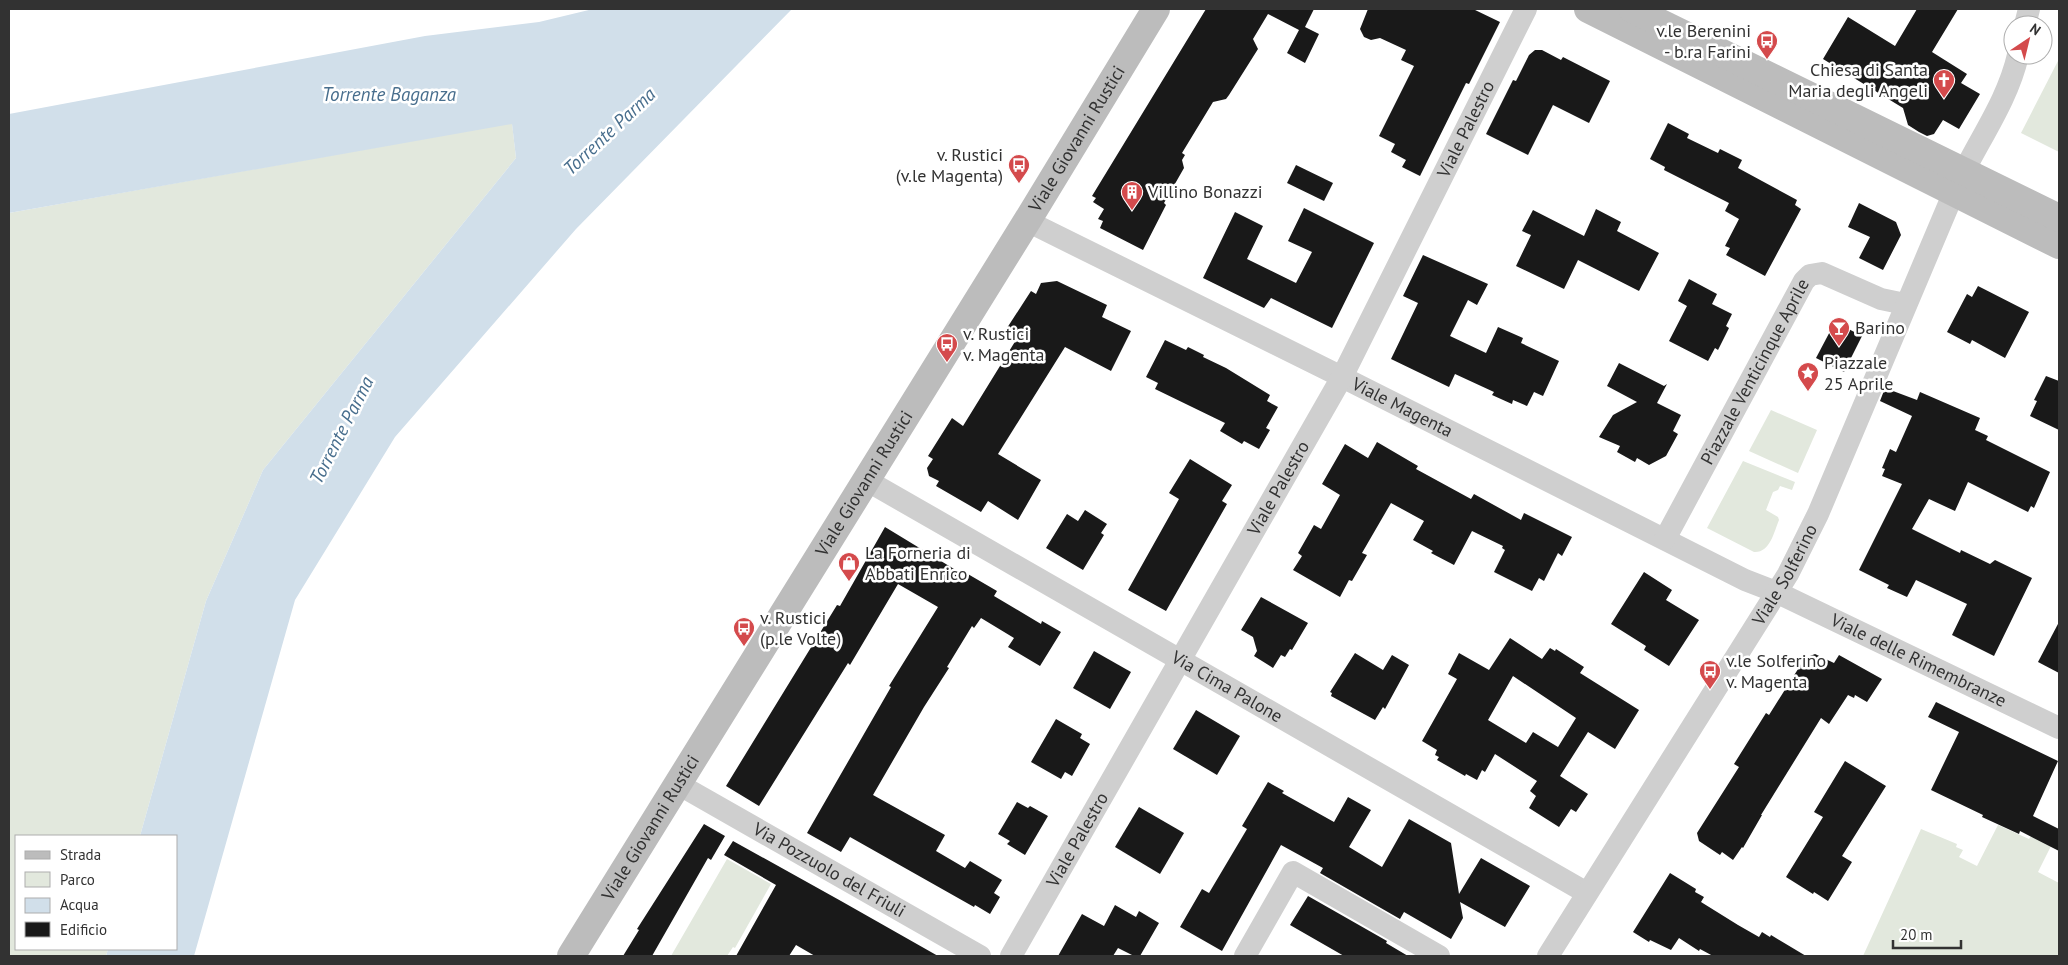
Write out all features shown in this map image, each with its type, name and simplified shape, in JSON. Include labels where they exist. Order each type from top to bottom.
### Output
[{"type":"main road","name":"Viale Giovanni Rustici","points":[[571,956],[1027,222],[1156,9]]},
{"type":"main road","points":[[1588,9],[1958,181],[2059,218]]},
{"type":"main road","points":[[1632,9],[1958,181],[2059,229]]},
{"type":"main road","points":[[1958,181],[2059,245]]},
{"type":"street","name":"Viale Palestro","points":[[1011,956],[1342,377],[1526,9]]},
{"type":"street","name":"Viale Solferino","points":[[1548,956],[1776,592],[1811,531],[1958,181],[2003,96],[2016,65]]},
{"type":"street","name":"Viale Magenta","points":[[1027,222],[1342,377],[1745,580],[1776,592]]},
{"type":"street","name":"Piazzale Venticinque Aprile","points":[[1666,539],[1804,281],[1810,276],[1822,272],[1881,299],[1905,304]]},
{"type":"street","name":"Via Cima Palone","points":[[866,480],[1587,893]]},
{"type":"street","name":"Viale delle Rimembranze","points":[[1776,592],[2059,728]]},
{"type":"street","name":"Via Pozzuolo del Friuli","points":[[678,784],[980,956]]},
{"type":"street","points":[[1244,956],[1293,872],[1439,956]]},
{"type":"green space","points":[[2059,59],[2059,152],[2021,133]]},
{"type":"green space","points":[[512,123],[516,158],[263,470],[206,601],[140,835],[15,835],[15,950],[108,950],[106,956],[9,956],[9,213]]},
{"type":"green space","points":[[1771,410],[1817,430],[1798,473],[1749,451]]},
{"type":"green space","points":[[1743,461],[1795,482],[1792,490],[1780,486],[1778,490],[1773,492],[1766,510],[1778,517],[1779,520],[1768,545],[1764,549],[1754,552],[1707,528]]},
{"type":"green space","points":[[1998,825],[2029,839],[2031,836],[2051,846],[2038,872],[2059,883],[2059,956],[1863,956],[1921,829],[1957,844],[1956,847],[1963,850],[1959,857],[1977,866]]},
{"type":"green space","points":[[727,859],[771,884],[735,948],[733,947],[727,956],[671,956]]},
{"type":"water","points":[[593,9],[792,9],[576,229],[395,437],[295,600],[194,956],[106,956],[108,950],[178,950],[178,835],[140,835],[206,601],[263,470],[516,158],[512,124],[9,213],[9,114],[425,36],[539,22]]},
{"type":"building","points":[[1206,9],[1314,9],[1305,27],[1319,34],[1305,63],[1287,53],[1299,30],[1268,14],[1253,39],[1258,49],[1226,99],[1213,102],[1182,153],[1185,155],[1182,160],[1184,168],[1164,203],[1166,205],[1143,250],[1100,228],[1103,221],[1098,219],[1104,209],[1093,202],[1096,198],[1092,196]]},
{"type":"building","points":[[1368,9],[1473,9],[1500,22],[1469,84],[1466,83],[1420,176],[1402,167],[1406,160],[1391,152],[1395,144],[1379,136],[1414,66],[1401,60],[1406,50],[1380,38],[1371,40],[1364,37],[1360,29]]},
{"type":"building","points":[[1917,9],[1958,9],[1932,52],[1967,74],[1961,83],[1980,94],[1959,129],[1943,120],[1934,134],[1927,136],[1908,125],[1903,108],[1823,59],[1848,17],[1895,46]]},
{"type":"building","points":[[1535,50],[1542,50],[1561,60],[1563,57],[1610,81],[1589,123],[1553,105],[1528,155],[1486,134],[1513,80],[1516,81],[1529,55]]},
{"type":"building","points":[[1668,123],[1689,134],[1687,138],[1718,153],[1720,149],[1742,160],[1738,168],[1797,200],[1795,205],[1801,209],[1765,276],[1726,255],[1730,248],[1725,246],[1739,219],[1725,211],[1729,203],[1664,170],[1665,167],[1650,159]]},
{"type":"building","points":[[1296,165],[1333,183],[1324,201],[1287,183]]},
{"type":"building","points":[[1859,203],[1896,222],[1901,235],[1883,270],[1859,258],[1870,237],[1848,227]]},
{"type":"building","points":[[1304,208],[1374,243],[1332,328],[1271,298],[1264,308],[1203,278],[1235,212],[1263,226],[1247,259],[1296,283],[1312,252],[1288,241]]},
{"type":"building","points":[[1596,209],[1621,222],[1617,231],[1659,253],[1639,291],[1578,260],[1564,289],[1516,266],[1531,235],[1522,231],[1533,210],[1584,236]]},
{"type":"building","points":[[1423,255],[1488,284],[1477,305],[1468,300],[1450,336],[1486,353],[1498,327],[1523,338],[1521,343],[1559,361],[1543,396],[1534,392],[1527,406],[1513,400],[1512,404],[1492,395],[1494,392],[1455,374],[1449,387],[1391,359],[1418,303],[1403,296]]},
{"type":"building","points":[[1689,279],[1717,294],[1712,304],[1732,314],[1726,326],[1729,328],[1718,350],[1715,348],[1708,361],[1669,341],[1687,306],[1678,301]]},
{"type":"building","points":[[1057,281],[1107,305],[1102,317],[1131,331],[1111,371],[1065,347],[998,454],[1041,480],[1018,520],[988,501],[981,512],[936,486],[939,481],[929,476],[927,468],[933,459],[928,456],[952,418],[963,426],[1019,335],[1007,328],[1031,291],[1036,294],[1041,283]]},
{"type":"building","points":[[1978,286],[2029,312],[2005,358],[1972,340],[1970,344],[1947,332],[1967,294],[1972,297]]},
{"type":"building","name":"Barino","points":[[1835,322],[1862,336],[1844,372],[1816,358]]},
{"type":"building","points":[[1165,340],[1186,350],[1188,347],[1204,355],[1203,357],[1226,368],[1270,395],[1267,401],[1278,407],[1266,428],[1270,430],[1259,449],[1244,441],[1242,444],[1220,431],[1225,423],[1155,389],[1158,383],[1146,377]]},
{"type":"building","points":[[1619,363],[1664,386],[1667,384],[1657,403],[1681,415],[1673,431],[1678,434],[1666,456],[1649,465],[1637,458],[1635,462],[1617,452],[1620,446],[1599,437],[1613,415],[1637,402],[1607,386]]},
{"type":"building","points":[[2046,376],[2059,381],[2059,430],[2030,416],[2037,401],[2034,400]]},
{"type":"building","points":[[1885,388],[1917,400],[1920,392],[1980,418],[1975,430],[1988,436],[1986,440],[2050,472],[2034,508],[2031,506],[2028,512],[1968,482],[1955,511],[1929,499],[1912,529],[1960,553],[1961,550],[1990,564],[1995,560],[2032,578],[1994,656],[1952,635],[1967,604],[1916,580],[1907,597],[1887,588],[1889,585],[1859,570],[1902,484],[1882,476],[1885,469],[1882,468],[1890,449],[1896,452],[1912,416],[1880,401]]},
{"type":"building","points":[[1377,442],[1418,466],[1416,469],[1471,499],[1474,494],[1521,520],[1524,513],[1572,537],[1562,556],[1558,553],[1544,581],[1539,578],[1532,591],[1494,572],[1505,550],[1502,548],[1503,546],[1472,531],[1454,565],[1431,553],[1433,551],[1413,540],[1424,521],[1391,503],[1362,553],[1367,555],[1352,581],[1349,580],[1340,597],[1293,570],[1302,556],[1298,553],[1314,525],[1321,529],[1340,495],[1322,484],[1345,444],[1368,458]]},
{"type":"building","points":[[1190,459],[1232,485],[1222,501],[1227,504],[1166,611],[1128,590],[1179,499],[1169,493]]},
{"type":"building","points":[[1085,510],[1107,524],[1101,533],[1104,535],[1083,570],[1046,548],[1067,514],[1078,521]]},
{"type":"building","points":[[885,527],[959,572],[961,570],[997,591],[994,596],[1041,624],[1042,621],[1061,632],[1040,666],[1008,647],[1014,638],[981,618],[974,628],[972,626],[873,795],[945,835],[936,851],[965,868],[970,861],[1002,880],[994,893],[1000,897],[990,914],[975,905],[974,907],[850,837],[841,852],[807,833],[891,687],[889,686],[938,607],[898,584],[850,665],[848,663],[759,806],[726,786],[837,605],[840,606]]},
{"type":"building","points":[[1644,572],[1672,590],[1666,600],[1699,620],[1669,666],[1644,650],[1646,646],[1611,624]]},
{"type":"building","points":[[1261,597],[1308,623],[1292,650],[1290,649],[1285,657],[1281,655],[1273,668],[1254,656],[1257,651],[1253,637],[1241,630]]},
{"type":"building","points":[[2059,622],[2059,673],[2038,662]]},
{"type":"building","points":[[1510,638],[1542,659],[1550,648],[1555,651],[1556,649],[1584,667],[1580,673],[1639,710],[1615,749],[1588,732],[1560,776],[1588,794],[1576,812],[1571,809],[1559,827],[1529,808],[1536,796],[1530,791],[1537,781],[1495,754],[1485,772],[1482,770],[1477,780],[1466,774],[1465,776],[1437,760],[1439,757],[1435,755],[1437,750],[1422,741],[1457,679],[1448,674],[1459,653],[1489,670]],"holes":[[[1513,676],[1576,718],[1558,747],[1533,732],[1526,743],[1488,720]]]},
{"type":"building","points":[[1094,651],[1131,672],[1110,709],[1073,688]]},
{"type":"building","points":[[1355,653],[1383,670],[1392,655],[1409,665],[1385,709],[1383,707],[1375,720],[1331,696],[1332,693],[1330,692]]},
{"type":"building","points":[[1815,654],[1834,663],[1839,655],[1882,679],[1867,702],[1855,695],[1854,698],[1848,695],[1829,724],[1821,718],[1761,815],[1743,848],[1733,860],[1722,852],[1720,855],[1699,841],[1697,833],[1739,767],[1734,764],[1766,713],[1769,715],[1805,658]]},
{"type":"building","points":[[1936,702],[2058,761],[2033,816],[2059,829],[2059,851],[2020,831],[2019,834],[1982,817],[1983,815],[1931,790],[1959,732],[1928,717]]},
{"type":"building","points":[[1196,710],[1240,736],[1217,775],[1173,749]]},
{"type":"building","points":[[1056,719],[1082,734],[1080,738],[1090,744],[1072,776],[1065,772],[1061,779],[1031,762]]},
{"type":"building","points":[[1845,761],[1886,786],[1842,856],[1852,862],[1828,901],[1786,877],[1823,817],[1814,812]]},
{"type":"building","points":[[1268,782],[1284,791],[1282,793],[1334,822],[1348,797],[1371,810],[1349,847],[1382,867],[1409,819],[1451,843],[1459,894],[1481,858],[1530,886],[1505,927],[1460,902],[1463,918],[1451,939],[1404,912],[1400,919],[1320,873],[1323,868],[1281,845],[1222,951],[1180,927],[1202,889],[1209,893],[1247,829],[1242,826]]},
{"type":"building","points":[[1017,802],[1028,808],[1030,806],[1048,816],[1025,855],[1007,844],[1010,841],[998,834]]},
{"type":"building","points":[[1139,807],[1184,833],[1160,874],[1115,847]]},
{"type":"building","points":[[704,824],[725,836],[711,860],[708,858],[652,956],[623,956],[639,930],[637,929]]},
{"type":"building","points":[[733,841],[938,956],[815,956],[796,945],[789,956],[736,956],[776,885],[724,855]]},
{"type":"building","points":[[1670,873],[1696,889],[1695,892],[1704,897],[1701,902],[1738,925],[1759,937],[1762,932],[1770,937],[1771,935],[1806,956],[1713,956],[1700,949],[1699,951],[1679,938],[1671,950],[1650,940],[1649,942],[1633,932]]},
{"type":"building","points":[[1308,896],[1387,941],[1386,943],[1408,956],[1344,956],[1290,925]]},
{"type":"building","points":[[1115,905],[1136,917],[1139,911],[1159,923],[1140,956],[1134,956],[1118,948],[1113,956],[1058,956],[1082,914],[1104,926]]},
{"type":"place","name":"v.le Berenini - b.ra Farini","points":[[1767,60]]},
{"type":"place","name":"Chiesa di Santa Maria degli Angeli","points":[[1944,99]]},
{"type":"place","name":"v. Rustici (v.le Magenta)","points":[[1019,184]]},
{"type":"place","name":"Villino Bonazzi","points":[[1132,211]]},
{"type":"place","name":"Barino","points":[[1839,347]]},
{"type":"place","name":"v. Rustici v. Magenta","points":[[947,363]]},
{"type":"place","name":"Piazzale 25 Aprile","points":[[1808,392]]},
{"type":"place","name":"La Forneria di Abbati Enrico","points":[[849,582]]},
{"type":"place","name":"v. Rustici (p.le Volte)","points":[[744,647]]},
{"type":"place","name":"v.le Solferino v. Magenta","points":[[1710,690]]},
{"type":"water label","name":"Torrente Baganza","points":[[389,94]]},
{"type":"water label","name":"Torrente Parma","points":[[609,131]]},
{"type":"water label","name":"Torrente Parma","points":[[341,430]]}]
